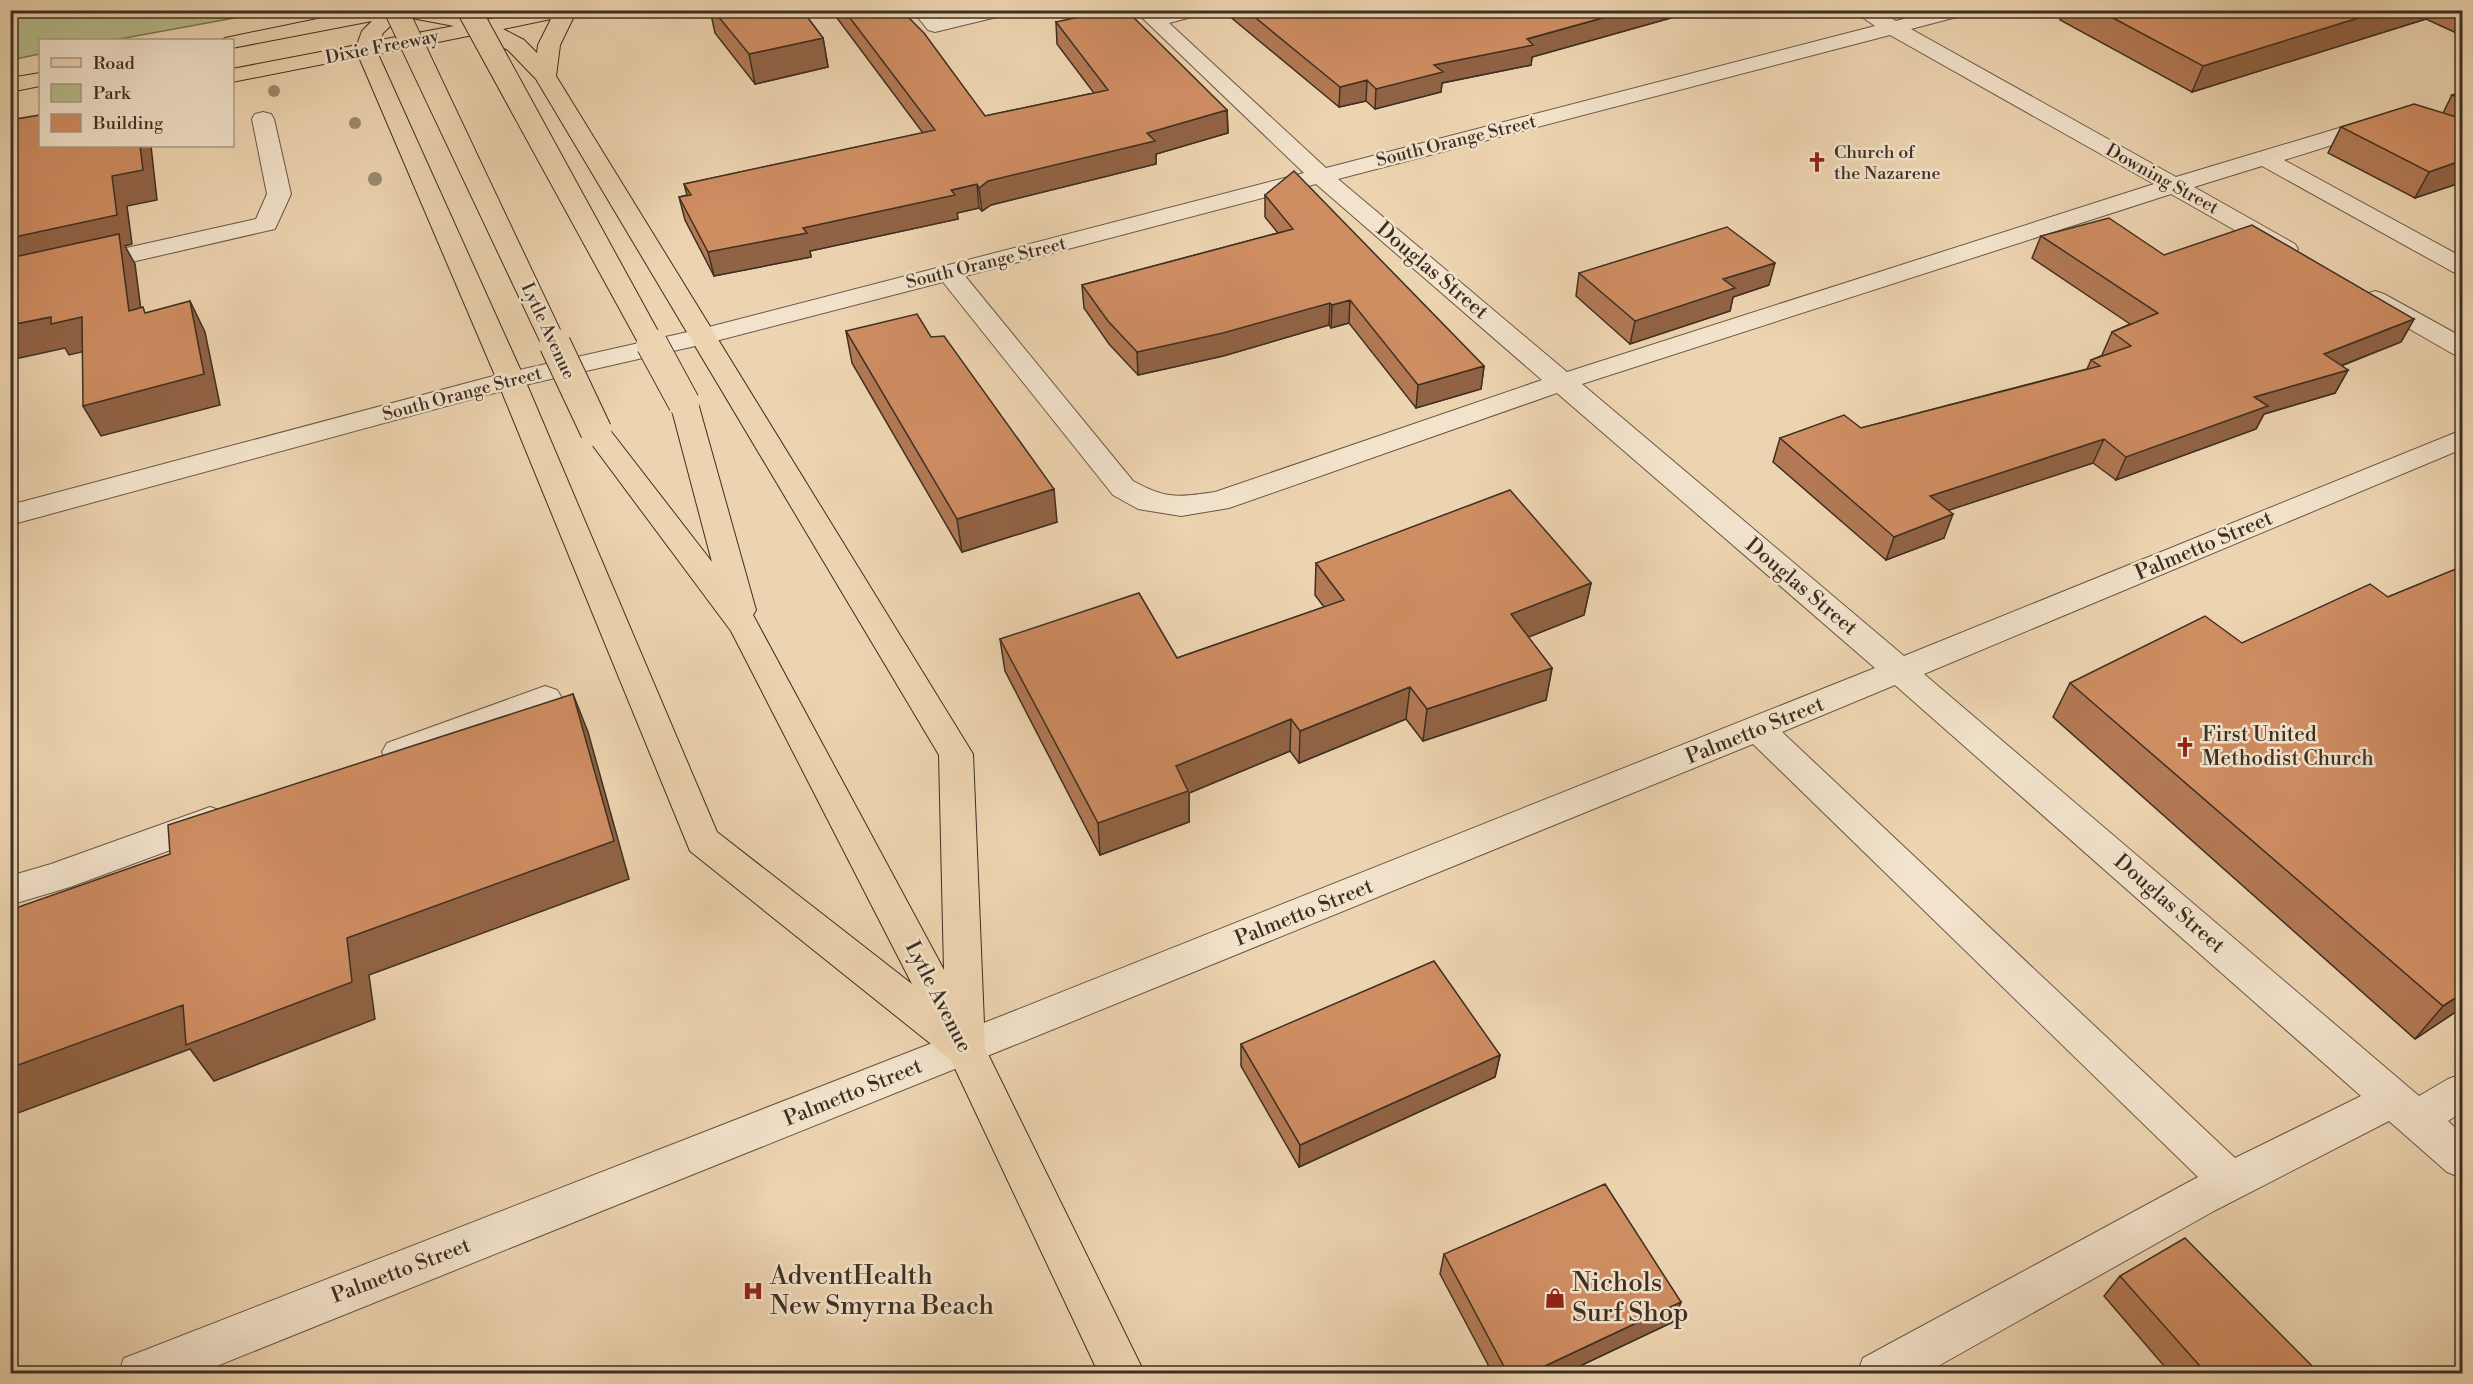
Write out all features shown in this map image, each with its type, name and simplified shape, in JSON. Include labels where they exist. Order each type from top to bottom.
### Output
[{"type":"main road","name":"Dixie Freeway","points":[[234,42],[396,10],[474,19],[566,11]]},
{"type":"main road","name":"Lytle Avenue","points":[[396,10],[596,431],[744,626],[965,1048],[1123,1374]]},
{"type":"main road","points":[[396,10],[373,31],[366,50],[511,380],[703,841],[965,1048]]},
{"type":"main road","points":[[545,76],[549,45],[566,11]]},
{"type":"main road","name":"Dixie Freeway","points":[[234,76],[366,50],[474,19],[516,45],[545,76],[956,754],[965,1048]]},
{"type":"main road","name":"Lytle Avenue","points":[[474,19],[684,403],[744,626]]},
{"type":"main road","points":[[10,86],[39,80]]},
{"type":"street","points":[[922,10],[935,26],[1002,10]]},
{"type":"street","points":[[1149,15],[1196,10]]},
{"type":"street","name":"Downing Street","points":[[1862,10],[2308,261]]},
{"type":"street","name":"South Orange Street","points":[[10,515],[511,380],[704,336],[1961,10]]},
{"type":"street","name":"Douglas Street","points":[[1149,15],[1321,176],[1901,672],[2463,1159]]},
{"type":"street","points":[[2411,121],[2443,111]]},
{"type":"street","points":[[10,282],[266,225],[279,194],[263,119]]},
{"type":"street","points":[[949,273],[1123,488],[1148,502],[1180,506],[1219,501],[1562,382],[2173,186],[2389,120],[2411,121],[2463,141]]},
{"type":"street","points":[[2264,158],[2463,267]]},
{"type":"street","points":[[2359,290],[2463,348]]},
{"type":"street","name":"Palmetto Street","points":[[152,1371],[1759,730],[2463,439]]},
{"type":"street","points":[[368,763],[545,698]]},
{"type":"street","points":[[1759,730],[2231,1181]]},
{"type":"street","points":[[10,891],[57,877],[235,812]]},
{"type":"street","points":[[1879,1374],[2041,1283],[2231,1181],[2405,1109],[2463,1091]]},
{"type":"green space","points":[[11,10],[273,10],[119,39],[39,39],[39,54],[11,60]]},
{"type":"building","points":[[713,10],[802,10],[823,38],[749,54]]},
{"type":"building","points":[[844,10],[901,10],[924,33],[985,116],[1108,90],[1056,22],[1110,10],[1126,10],[1227,110],[1147,133],[1155,141],[988,181],[979,188],[977,184],[951,190],[955,195],[803,228],[807,233],[708,252],[679,197],[691,195],[684,184],[935,130]]},
{"type":"building","points":[[1246,10],[1631,10],[1527,39],[1533,45],[1434,65],[1443,72],[1376,89],[1367,80],[1340,87]]},
{"type":"building","points":[[2098,10],[2384,10],[2203,66]]},
{"type":"building","points":[[2463,92],[2463,99],[2452,95]]},
{"type":"building","points":[[2414,104],[2463,119],[2463,160],[2429,172],[2341,127]]},
{"type":"building","points":[[39,115],[39,147],[140,147],[143,170],[112,176],[117,215],[10,238],[10,120]]},
{"type":"building","points":[[1294,171],[1484,366],[1418,385],[1350,300],[1332,305],[1330,303],[1223,333],[1137,352],[1108,321],[1082,285],[1293,229],[1265,195]]},
{"type":"building","points":[[2109,218],[2164,255],[2252,225],[2414,319],[2324,354],[2348,370],[2254,397],[2268,406],[2126,457],[2104,439],[1930,496],[1953,514],[1894,537],[1780,438],[1844,415],[1861,428],[2100,366],[2091,360],[2131,346],[2112,332],[2158,313],[2041,236]]},
{"type":"building","points":[[1727,227],[1775,263],[1723,279],[1735,288],[1635,321],[1579,273]]},
{"type":"building","points":[[119,234],[129,311],[143,307],[145,313],[190,301],[204,374],[83,406],[82,317],[51,324],[51,317],[10,325],[10,258]]},
{"type":"building","points":[[917,314],[931,337],[944,336],[1054,489],[957,519],[846,331]]},
{"type":"building","points":[[1510,490],[1591,583],[1511,614],[1552,668],[1427,709],[1410,687],[1300,731],[1291,719],[1176,766],[1188,791],[1098,823],[1000,639],[1139,593],[1177,658],[1344,600],[1316,563]]},
{"type":"building","points":[[2463,566],[2463,993],[2443,1006],[2070,683],[2205,616],[2242,643],[2370,584],[2388,597]]},
{"type":"building","points":[[573,694],[614,841],[347,938],[352,982],[186,1045],[183,1005],[10,1068],[10,910],[170,854],[168,825]]},
{"type":"building","points":[[1434,961],[1500,1055],[1300,1145],[1241,1044]]},
{"type":"building","name":"Nichols Surf Shop","points":[[1605,1184],[1681,1302],[1528,1374],[1508,1374],[1444,1254]]},
{"type":"building","points":[[2185,1238],[2320,1374],[2207,1374],[2120,1276]]},
{"type":"place","name":"Church of the Nazarene","points":[[1817,162]]},
{"type":"place","name":"First United Methodist Church","points":[[2185,747]]},
{"type":"place","name":"AdventHealth New Smyrna Beach","points":[[753,1291]]},
{"type":"place","name":"Nichols Surf Shop","points":[[1555,1298]]}]
